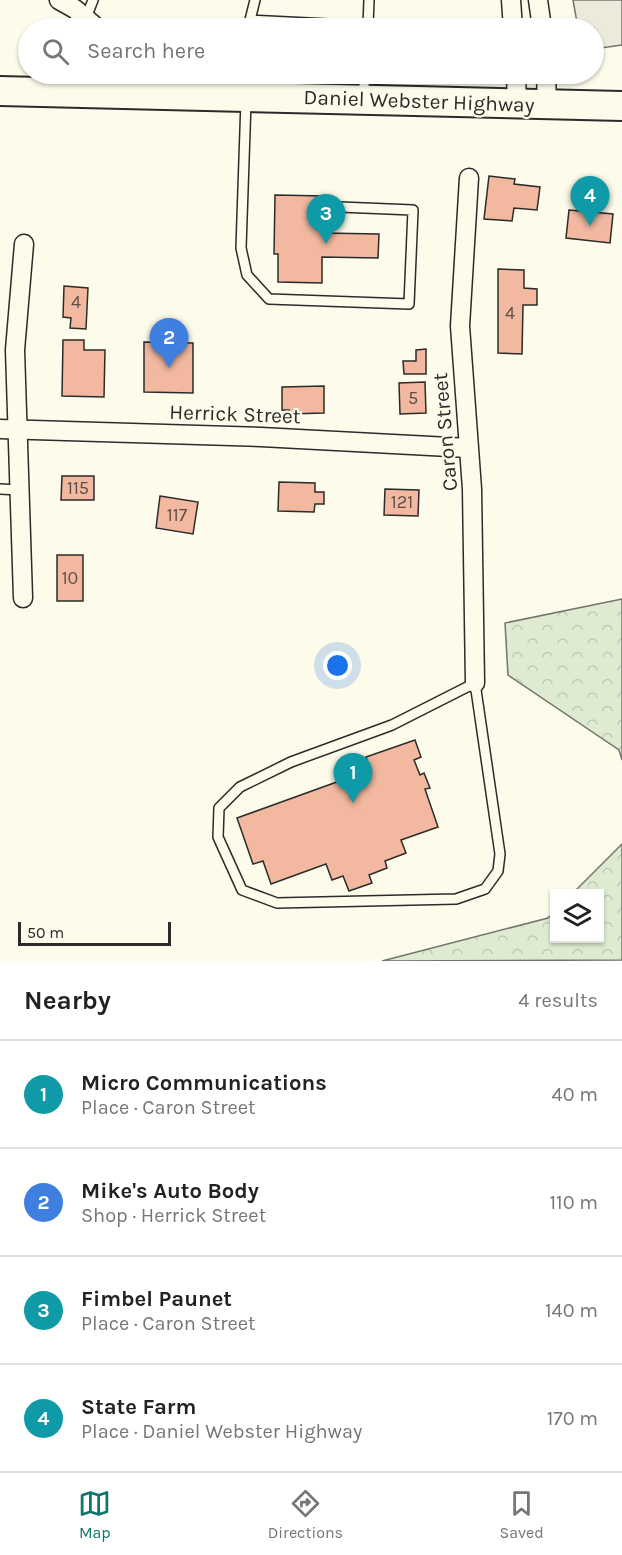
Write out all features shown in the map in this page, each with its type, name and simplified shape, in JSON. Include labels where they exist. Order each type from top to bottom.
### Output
[{"type":"main road","name":"Daniel Webster Highway","points":[[0,91],[95,84]]},
{"type":"main road","name":"Daniel Webster Highway","points":[[120,84],[246,96],[364,87],[518,105],[622,106]]},
{"type":"street","points":[[59,0],[85,18]]},
{"type":"street","points":[[511,0],[512,18]]},
{"type":"street","points":[[538,0],[541,18]]},
{"type":"street","points":[[517,84],[518,105]]},
{"type":"street","points":[[547,84],[548,105]]},
{"type":"street","name":"Caron Street","points":[[469,177],[460,326],[472,489],[476,683]]},
{"type":"street","points":[[23,598],[19,489],[8,429],[24,244]]},
{"type":"street","name":"Herrick Street","points":[[8,429],[261,437],[468,448]]},
{"type":"lane","points":[[92,18],[93,0]]},
{"type":"lane","points":[[250,18],[255,0]]},
{"type":"lane","points":[[368,18],[369,0]]},
{"type":"lane","points":[[246,96],[241,248],[247,275],[269,299],[409,304],[412,210],[340,207]]},
{"type":"lane","points":[[0,489],[19,489]]},
{"type":"lane","points":[[476,683],[500,854],[498,871],[485,889],[456,899],[337,903],[277,903],[242,890],[218,837],[219,808],[240,787],[291,762],[392,725],[476,683]]},
{"type":"green space","points":[[622,599],[622,760],[619,750],[508,675],[505,623]]},
{"type":"green space","points":[[622,844],[622,960],[382,961],[550,916],[550,943],[604,943],[604,889],[577,889]]},
{"type":"shaded area","points":[[573,0],[622,0],[622,45],[604,48],[604,18],[576,18]]},
{"type":"building","points":[[489,176],[515,179],[514,184],[540,187],[537,210],[514,208],[512,221],[484,219]]},
{"type":"building","points":[[275,195],[324,196],[323,233],[379,234],[378,258],[322,257],[322,283],[278,282],[278,254],[274,254]]},
{"type":"building","points":[[569,210],[613,214],[610,243],[566,238]]},
{"type":"building","points":[[498,269],[524,270],[524,288],[537,289],[537,305],[523,305],[522,354],[498,353]]},
{"type":"building","points":[[64,286],[88,288],[86,329],[70,328],[71,318],[63,317]]},
{"type":"building","points":[[63,340],[84,340],[84,350],[105,350],[104,397],[62,396]]},
{"type":"building","points":[[144,342],[193,343],[193,393],[144,392]]},
{"type":"building","points":[[426,349],[426,374],[404,374],[403,361],[416,361],[416,350]]},
{"type":"building","points":[[425,382],[426,413],[400,414],[399,383]]},
{"type":"building","points":[[324,386],[324,413],[289,414],[289,410],[282,410],[282,387]]},
{"type":"building","points":[[62,476],[94,476],[94,500],[61,500]]},
{"type":"building","points":[[279,482],[315,483],[315,492],[324,492],[324,504],[315,504],[314,512],[278,511]]},
{"type":"building","points":[[385,489],[419,490],[418,516],[384,515]]},
{"type":"building","points":[[160,496],[198,502],[193,534],[156,528]]},
{"type":"building","points":[[57,555],[83,555],[83,601],[57,601]]},
{"type":"building","points":[[415,740],[421,757],[414,760],[420,775],[424,773],[430,788],[425,789],[438,827],[401,840],[406,853],[385,861],[387,868],[369,875],[372,883],[349,891],[343,876],[332,880],[326,864],[271,884],[263,861],[253,864],[237,818],[370,770],[366,757]]},
{"type":"place","name":"State Farm","points":[[590,226]]},
{"type":"place","name":"Fimbel Paunet","points":[[326,244]]},
{"type":"place","name":"Mike's Auto Body","points":[[169,368]]},
{"type":"place","name":"Micro Communications","points":[[353,803]]}]
